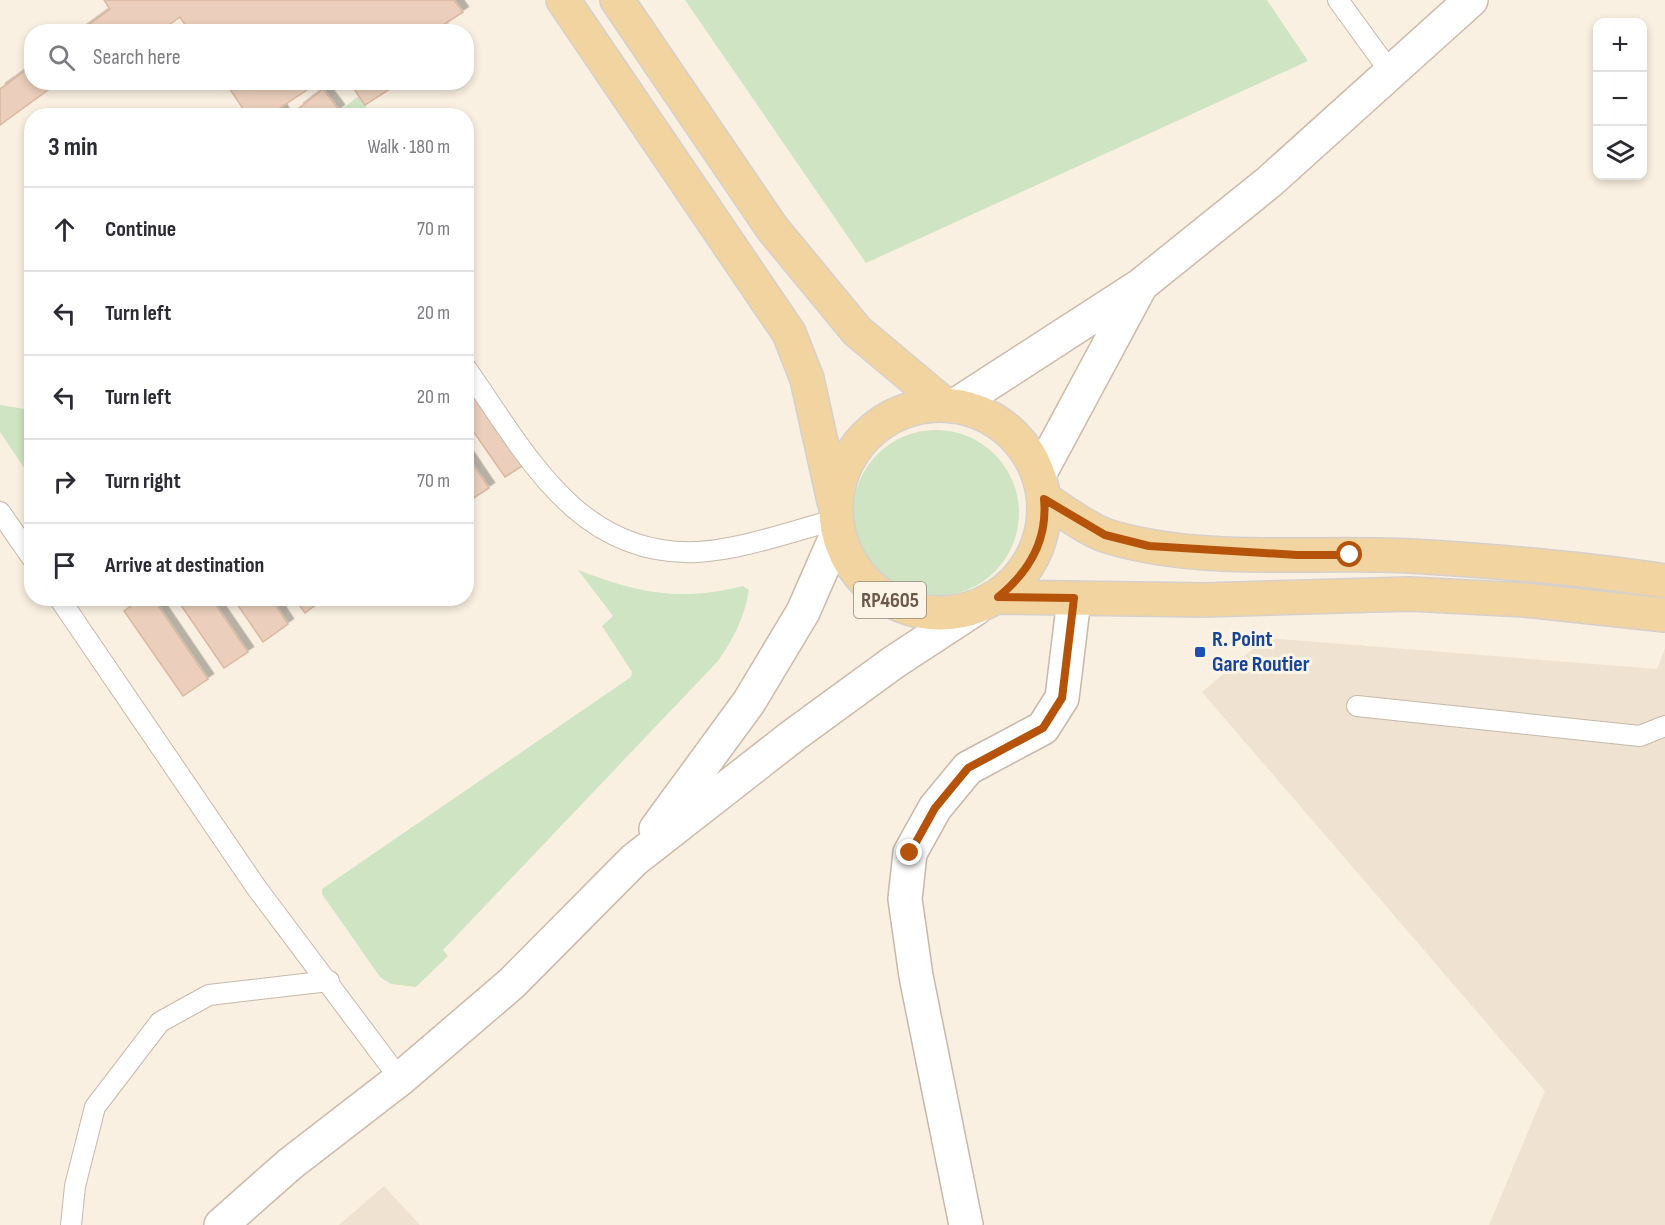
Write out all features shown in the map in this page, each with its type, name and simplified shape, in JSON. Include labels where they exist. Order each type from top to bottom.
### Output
[{"type":"main road","points":[[563,0],[789,333],[807,379],[836,520]]},
{"type":"main road","points":[[617,0],[772,228],[857,331],[949,405]]},
{"type":"main road","name":"RP4605","points":[[949,405],[976,411],[997,421],[1015,436],[1029,454],[1042,487],[1046,512],[1042,537],[1032,561],[1017,581],[986,603],[925,613],[901,606],[878,594],[860,577],[836,520],[841,475],[856,445],[881,423],[910,409],[949,405]]},
{"type":"main road","points":[[1042,487],[1105,535],[1149,546],[1286,555],[1442,558],[1531,564],[1665,581]]},
{"type":"main road","points":[[986,603],[1074,598],[1205,600],[1410,594],[1525,600],[1665,615]]},
{"type":"street","name":"RP4605","points":[[949,405],[1141,285],[1269,182],[1471,0]]},
{"type":"street","name":"RP4605","points":[[1042,487],[1141,285]]},
{"type":"street","name":"RP4605","points":[[634,860],[749,702],[803,612],[836,520]]},
{"type":"street","points":[[966,1225],[916,976],[905,899],[910,853],[935,808],[968,768],[1043,728],[1062,698],[1074,598]]},
{"type":"street","name":"RP4605","points":[[221,1225],[290,1164],[400,1079],[512,982],[634,860],[803,728],[894,662],[986,603]]},
{"type":"lane","points":[[1338,0],[1391,73]]},
{"type":"lane","points":[[474,379],[547,483],[566,504],[614,536],[668,551],[696,552],[725,549],[836,520]]},
{"type":"lane","points":[[0,512],[24,546]]},
{"type":"lane","points":[[64,606],[256,887],[329,981],[400,1079]]},
{"type":"lane","points":[[1357,706],[1641,736],[1665,726]]},
{"type":"lane","points":[[71,1225],[75,1186],[95,1107],[160,1022],[209,995],[329,981]]},
{"type":"shaded area","points":[[1266,638],[1657,669],[1665,648],[1665,1225],[1489,1225],[1545,1091],[1202,692]]},
{"type":"shaded area","points":[[384,1186],[420,1225],[339,1225]]},
{"type":"green space","points":[[685,0],[1267,0],[1308,61],[866,263]]},
{"type":"green space","points":[[359,96],[367,108],[343,108]]},
{"type":"green space","points":[[0,405],[24,409],[24,468],[0,432]]},
{"type":"green space","points":[[936,430],[968,437],[995,454],[1012,481],[1019,513],[1012,545],[995,572],[968,589],[936,596],[904,589],[877,572],[860,545],[853,513],[860,481],[877,454],[904,437]]},
{"type":"green space","points":[[578,570],[620,584],[659,593],[699,593],[743,586],[749,590],[738,627],[718,661],[443,950],[448,956],[416,987],[391,984],[380,977],[322,894],[322,889],[631,677],[632,672],[602,626],[613,616]]},
{"type":"building","points":[[104,0],[454,0],[463,12],[445,24],[185,24],[180,17],[170,24],[90,24],[110,9]]},
{"type":"building","points":[[24,72],[24,90],[48,90],[0,125],[0,89]]},
{"type":"building","points":[[230,90],[307,90],[280,108],[243,108]]},
{"type":"building","points":[[324,90],[337,108],[299,108]]},
{"type":"building","points":[[355,90],[388,90],[365,105]]},
{"type":"building","points":[[474,389],[527,463],[505,477],[474,432]]},
{"type":"building","points":[[474,466],[489,488],[474,498]]},
{"type":"building","points":[[131,606],[158,606],[208,679],[183,696],[124,611]]},
{"type":"building","points":[[181,606],[216,606],[248,652],[224,668]]},
{"type":"building","points":[[238,606],[276,606],[288,624],[263,642]]},
{"type":"building","points":[[300,606],[314,606],[305,613]]},
{"type":"place","name":"R. Point Gare Routier","points":[[1200,652]]},
{"type":"route","points":[[910,853],[935,808],[968,768],[1043,728],[1062,698],[1074,598],[998,597],[1017,581],[1032,561],[1042,537],[1046,512],[1044,499],[1105,535],[1149,546],[1297,555],[1350,555]]}]
